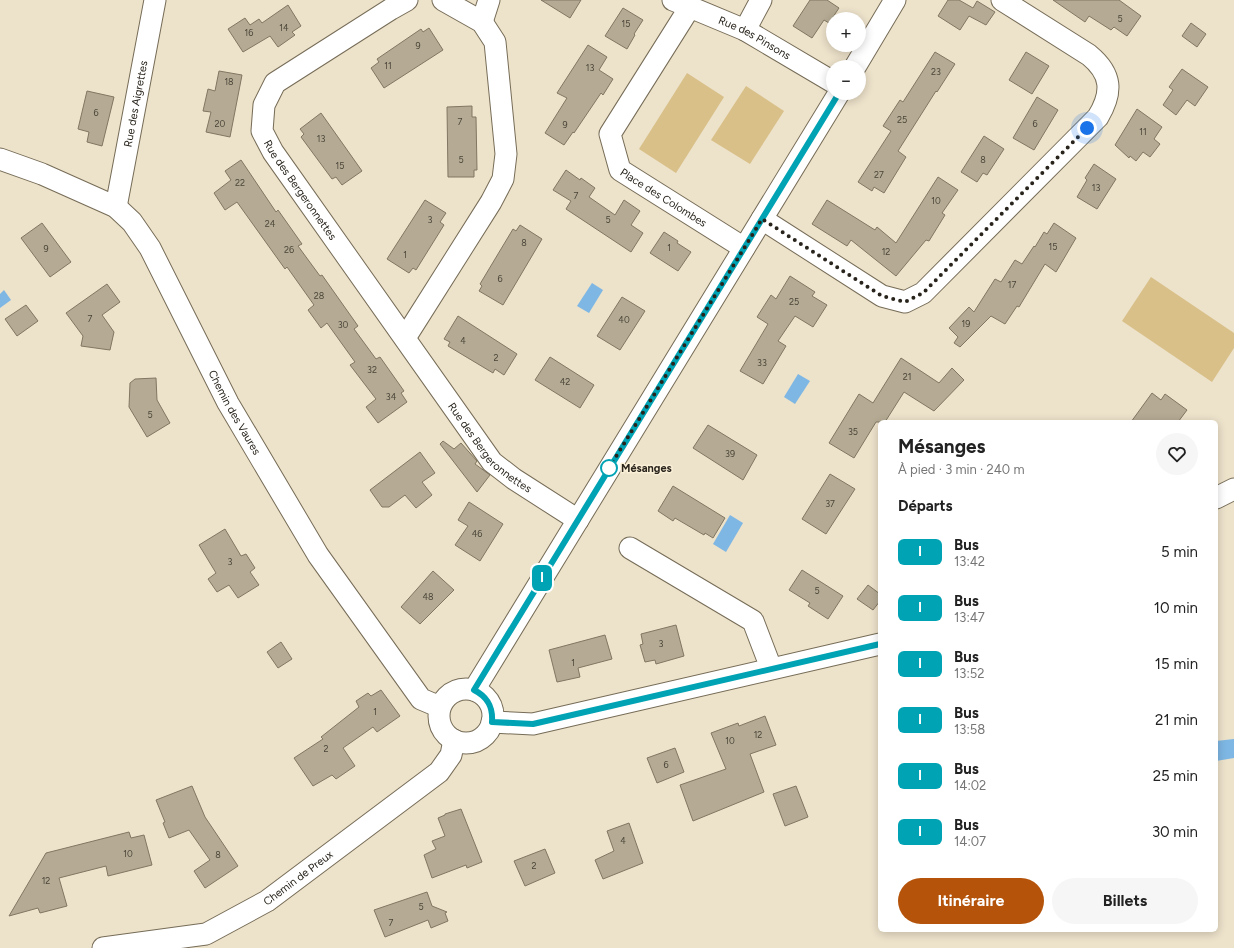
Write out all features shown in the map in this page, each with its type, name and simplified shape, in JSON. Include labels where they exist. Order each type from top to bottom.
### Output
[{"type":"street","name":"Rue des Aigrettes","points":[[116,207],[155,0]]},
{"type":"street","name":"Rue des Bergeronnettes","points":[[407,0],[276,83],[264,105],[262,131],[273,152],[492,462],[514,479],[578,520]]},
{"type":"street","points":[[405,338],[491,202],[503,179],[506,154],[495,42],[482,22],[443,0]]},
{"type":"street","points":[[482,22],[489,0]]},
{"type":"street","points":[[745,30],[761,0]]},
{"type":"street","points":[[859,60],[895,0]]},
{"type":"street","points":[[762,219],[882,296],[905,302],[923,293],[1098,117],[1105,104],[1108,90],[1106,78],[1100,64],[1089,55],[1002,0]]},
{"type":"street","name":"Rue des Pinsons","points":[[682,3],[745,30],[826,78]]},
{"type":"street","name":"Place des Colombes","points":[[682,3],[610,134],[620,170],[744,248]]},
{"type":"street","points":[[474,690],[835,100]]},
{"type":"street","name":"Chemin des Vaures","points":[[0,159],[42,174],[116,207],[132,222],[150,248],[228,403],[318,555],[421,699],[440,707]]},
{"type":"street","points":[[1218,497],[1234,489]]},
{"type":"street","points":[[630,548],[752,621],[771,668]]},
{"type":"street","points":[[492,722],[533,724],[878,644]]},
{"type":"street","points":[[466,688],[474,690],[482,693],[488,699],[493,714],[492,722],[487,733],[477,740],[461,742],[454,740],[443,730],[439,715],[440,707],[450,694],[457,690],[466,688]]},
{"type":"street","name":"Chemin de Preux","points":[[103,948],[207,941],[267,901],[439,772],[451,755],[454,740]]},
{"type":"shaded area","points":[[687,73],[724,97],[676,173],[639,149]]},
{"type":"shaded area","points":[[746,86],[784,111],[750,164],[711,140]]},
{"type":"shaded area","points":[[1151,277],[1234,333],[1234,348],[1212,382],[1122,321]]},
{"type":"water","points":[[592,283],[603,290],[589,313],[577,306]]},
{"type":"water","points":[[4,290],[11,300],[0,308],[0,294]]},
{"type":"water","points":[[798,374],[810,381],[795,404],[784,397]]},
{"type":"water","points":[[730,515],[743,523],[726,552],[713,544]]},
{"type":"water","points":[[1234,739],[1234,758],[1218,761],[1218,741]]},
{"type":"building","points":[[541,0],[581,0],[570,18]]},
{"type":"building","points":[[810,0],[827,0],[839,8],[836,12],[826,12],[826,21],[824,20],[812,38],[793,26]]},
{"type":"building","points":[[948,0],[959,0],[973,8],[977,1],[995,12],[986,25],[969,16],[960,30],[938,16]]},
{"type":"building","points":[[1053,0],[1119,0],[1141,16],[1127,36],[1114,27],[1111,30],[1089,16],[1085,22]]},
{"type":"building","points":[[288,5],[301,26],[292,32],[295,35],[278,47],[270,36],[243,52],[228,29],[245,18],[250,25],[259,19],[262,23]]},
{"type":"building","points":[[623,8],[643,20],[627,49],[605,36]]},
{"type":"building","points":[[1191,23],[1206,34],[1197,47],[1182,36]]},
{"type":"building","points":[[429,28],[443,50],[384,88],[371,68],[379,62],[377,59],[421,29],[423,32]]},
{"type":"building","points":[[588,45],[607,57],[599,70],[613,79],[603,95],[601,93],[564,145],[545,133],[567,98],[557,93]]},
{"type":"building","points":[[935,52],[955,64],[898,151],[906,157],[884,193],[874,187],[872,191],[858,182],[891,131],[883,126],[900,100],[903,102]]},
{"type":"building","points":[[1026,52],[1049,66],[1032,94],[1009,80]]},
{"type":"building","points":[[1182,69],[1208,87],[1195,106],[1187,100],[1176,115],[1163,105],[1173,90],[1169,87]]},
{"type":"building","points":[[219,71],[242,75],[230,137],[206,132],[211,112],[203,111],[208,89],[215,91]]},
{"type":"building","points":[[87,91],[114,97],[102,146],[87,142],[89,132],[78,129]]},
{"type":"building","points":[[1037,97],[1058,110],[1034,150],[1013,138]]},
{"type":"building","points":[[472,106],[472,117],[476,117],[477,170],[474,170],[474,177],[448,177],[447,107]]},
{"type":"building","points":[[1137,109],[1162,127],[1154,139],[1160,144],[1150,157],[1143,152],[1136,161],[1130,156],[1129,158],[1115,145]]},
{"type":"building","points":[[321,113],[362,171],[342,185],[336,177],[332,179],[301,137],[304,134],[300,129]]},
{"type":"building","points":[[984,136],[1004,149],[987,175],[983,173],[977,182],[961,172]]},
{"type":"building","points":[[241,160],[276,212],[278,210],[302,244],[298,246],[320,276],[322,275],[358,326],[354,329],[376,359],[380,357],[404,391],[401,393],[407,402],[378,423],[366,407],[376,399],[350,365],[355,362],[327,323],[321,328],[308,310],[314,305],[287,267],[285,269],[237,202],[225,210],[214,193],[231,180],[225,171]]},
{"type":"building","points":[[1094,164],[1116,179],[1097,209],[1077,197],[1087,180],[1085,178]]},
{"type":"building","points":[[566,170],[595,188],[589,197],[615,215],[624,200],[640,211],[631,225],[643,233],[631,252],[566,209],[571,201],[553,190]]},
{"type":"building","points":[[938,177],[958,190],[942,213],[945,215],[929,241],[926,240],[896,276],[851,240],[847,246],[812,224],[827,200],[875,230],[877,227],[896,243]]},
{"type":"building","points":[[425,200],[446,213],[440,222],[444,225],[416,270],[413,268],[409,273],[387,259]]},
{"type":"building","points":[[42,223],[71,262],[50,277],[21,238]]},
{"type":"building","points":[[1054,223],[1076,238],[1056,272],[1045,264],[1019,307],[1017,306],[1005,324],[991,316],[960,347],[954,343],[958,337],[949,328],[969,307],[974,312],[995,279],[1001,282],[1015,260],[1022,264],[1044,232],[1047,234]]},
{"type":"building","points":[[520,225],[542,239],[503,305],[479,291],[482,286],[480,284],[513,229],[516,231]]},
{"type":"building","points":[[664,232],[691,252],[678,271],[650,253]]},
{"type":"building","points":[[790,276],[815,292],[812,296],[827,305],[813,327],[795,316],[778,341],[786,346],[763,384],[740,371],[768,324],[757,317],[771,295],[776,299]]},
{"type":"building","points":[[107,284],[120,302],[102,315],[114,332],[110,350],[81,346],[83,336],[66,313]]},
{"type":"building","points":[[622,297],[645,311],[620,350],[597,336]]},
{"type":"building","points":[[26,305],[38,321],[17,336],[5,319]]},
{"type":"building","points":[[458,316],[517,354],[504,375],[495,369],[493,373],[448,346],[450,342],[444,339]]},
{"type":"building","points":[[550,357],[594,385],[580,408],[535,380]]},
{"type":"building","points":[[901,358],[939,383],[952,368],[964,380],[934,411],[904,392],[886,420],[878,420],[878,422],[876,422],[854,458],[829,443],[859,394],[873,403]]},
{"type":"building","points":[[156,378],[157,400],[170,423],[147,437],[129,407],[130,383],[135,379]]},
{"type":"building","points":[[1152,393],[1161,400],[1165,394],[1187,410],[1180,420],[1132,420]]},
{"type":"building","points":[[708,425],[757,455],[743,480],[693,448]]},
{"type":"building","points":[[443,441],[454,449],[461,443],[477,461],[475,464],[490,475],[477,492],[440,444]]},
{"type":"building","points":[[420,452],[435,473],[422,482],[432,495],[416,508],[405,495],[389,507],[382,507],[370,490]]},
{"type":"building","points":[[830,474],[855,489],[826,534],[802,519]]},
{"type":"building","points":[[673,486],[725,518],[713,538],[705,533],[704,535],[675,518],[673,521],[658,511]]},
{"type":"building","points":[[469,502],[503,524],[480,561],[455,545],[468,526],[458,520]]},
{"type":"building","points":[[225,529],[241,556],[246,554],[255,568],[250,572],[259,585],[238,598],[229,585],[217,592],[208,579],[216,573],[199,545]]},
{"type":"building","points":[[802,570],[843,596],[828,619],[808,606],[810,603],[789,590]]},
{"type":"building","points":[[433,571],[454,590],[420,624],[401,607]]},
{"type":"building","points":[[868,585],[878,592],[878,604],[873,610],[857,599]]},
{"type":"building","points":[[676,625],[684,656],[656,664],[655,660],[645,662],[640,645],[643,644],[641,634]]},
{"type":"building","points":[[605,635],[612,659],[578,668],[580,677],[557,682],[549,650]]},
{"type":"building","points":[[281,642],[292,659],[278,668],[267,652]]},
{"type":"building","points":[[381,690],[400,716],[377,732],[373,727],[343,748],[355,766],[336,779],[332,775],[313,786],[294,758],[323,739],[321,737],[359,707],[356,701],[368,693],[371,696]]},
{"type":"building","points":[[765,716],[776,745],[750,754],[764,792],[693,821],[680,785],[726,769],[711,733],[738,723],[739,726]]},
{"type":"building","points":[[675,748],[684,772],[657,783],[647,758]]},
{"type":"building","points":[[192,786],[205,817],[238,866],[205,888],[194,871],[210,860],[189,830],[169,838],[163,823],[165,822],[156,800]]},
{"type":"building","points":[[796,786],[808,817],[785,826],[773,794]]},
{"type":"building","points":[[461,809],[482,862],[467,868],[466,865],[432,878],[424,855],[436,849],[432,841],[445,836],[438,818]]},
{"type":"building","points":[[629,823],[643,863],[603,879],[595,860],[614,851],[607,831]]},
{"type":"building","points":[[129,832],[131,838],[144,835],[152,865],[108,876],[106,866],[59,878],[67,906],[40,913],[38,908],[9,916],[46,853]]},
{"type":"building","points":[[545,849],[555,873],[525,886],[514,861]]},
{"type":"building","points":[[427,892],[432,906],[447,912],[445,913],[448,921],[431,928],[428,920],[385,937],[374,910]]},
{"type":"bus line","name":"I","points":[[835,100],[474,690],[482,693],[488,699],[493,714],[492,722],[507,724],[533,724],[878,644]]},
{"type":"place","name":"Mésanges","points":[[609,468]]},
{"type":"route","points":[[609,468],[762,219],[882,296],[905,302],[923,293],[1087,128]]}]
